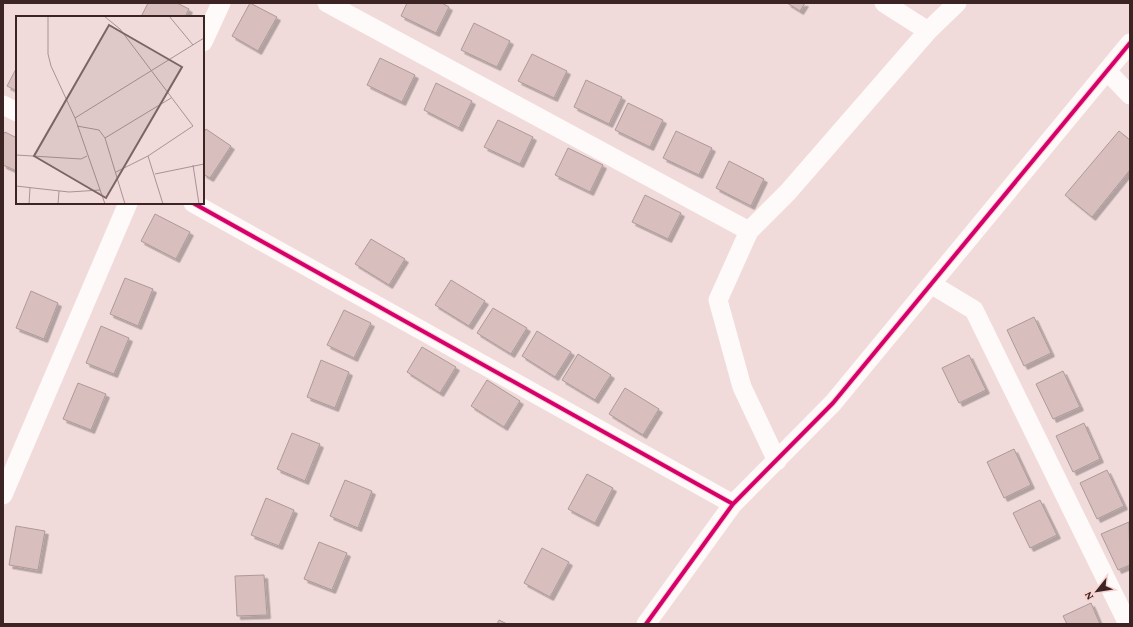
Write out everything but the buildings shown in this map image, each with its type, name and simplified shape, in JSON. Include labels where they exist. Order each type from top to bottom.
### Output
[{"type":"street","points":[[204,40],[222,3]]},
{"type":"street","points":[[327,3],[749,231]]},
{"type":"street","points":[[884,3],[928,31]]},
{"type":"street","points":[[777,460],[742,387],[718,300],[749,231],[788,192],[928,31],[956,3]]},
{"type":"street","points":[[646,624],[733,504],[833,403],[1130,43]]},
{"type":"street","points":[[1107,72],[1130,95]]},
{"type":"street","points":[[3,105],[16,112]]},
{"type":"street","points":[[3,495],[128,204]]},
{"type":"street","points":[[195,204],[733,504]]},
{"type":"street","points":[[932,284],[974,310],[1128,624]]},
{"type":"cycle path","points":[[646,624],[733,504],[833,403],[1130,43]]},
{"type":"cycle path","points":[[195,204],[733,504]]}]
